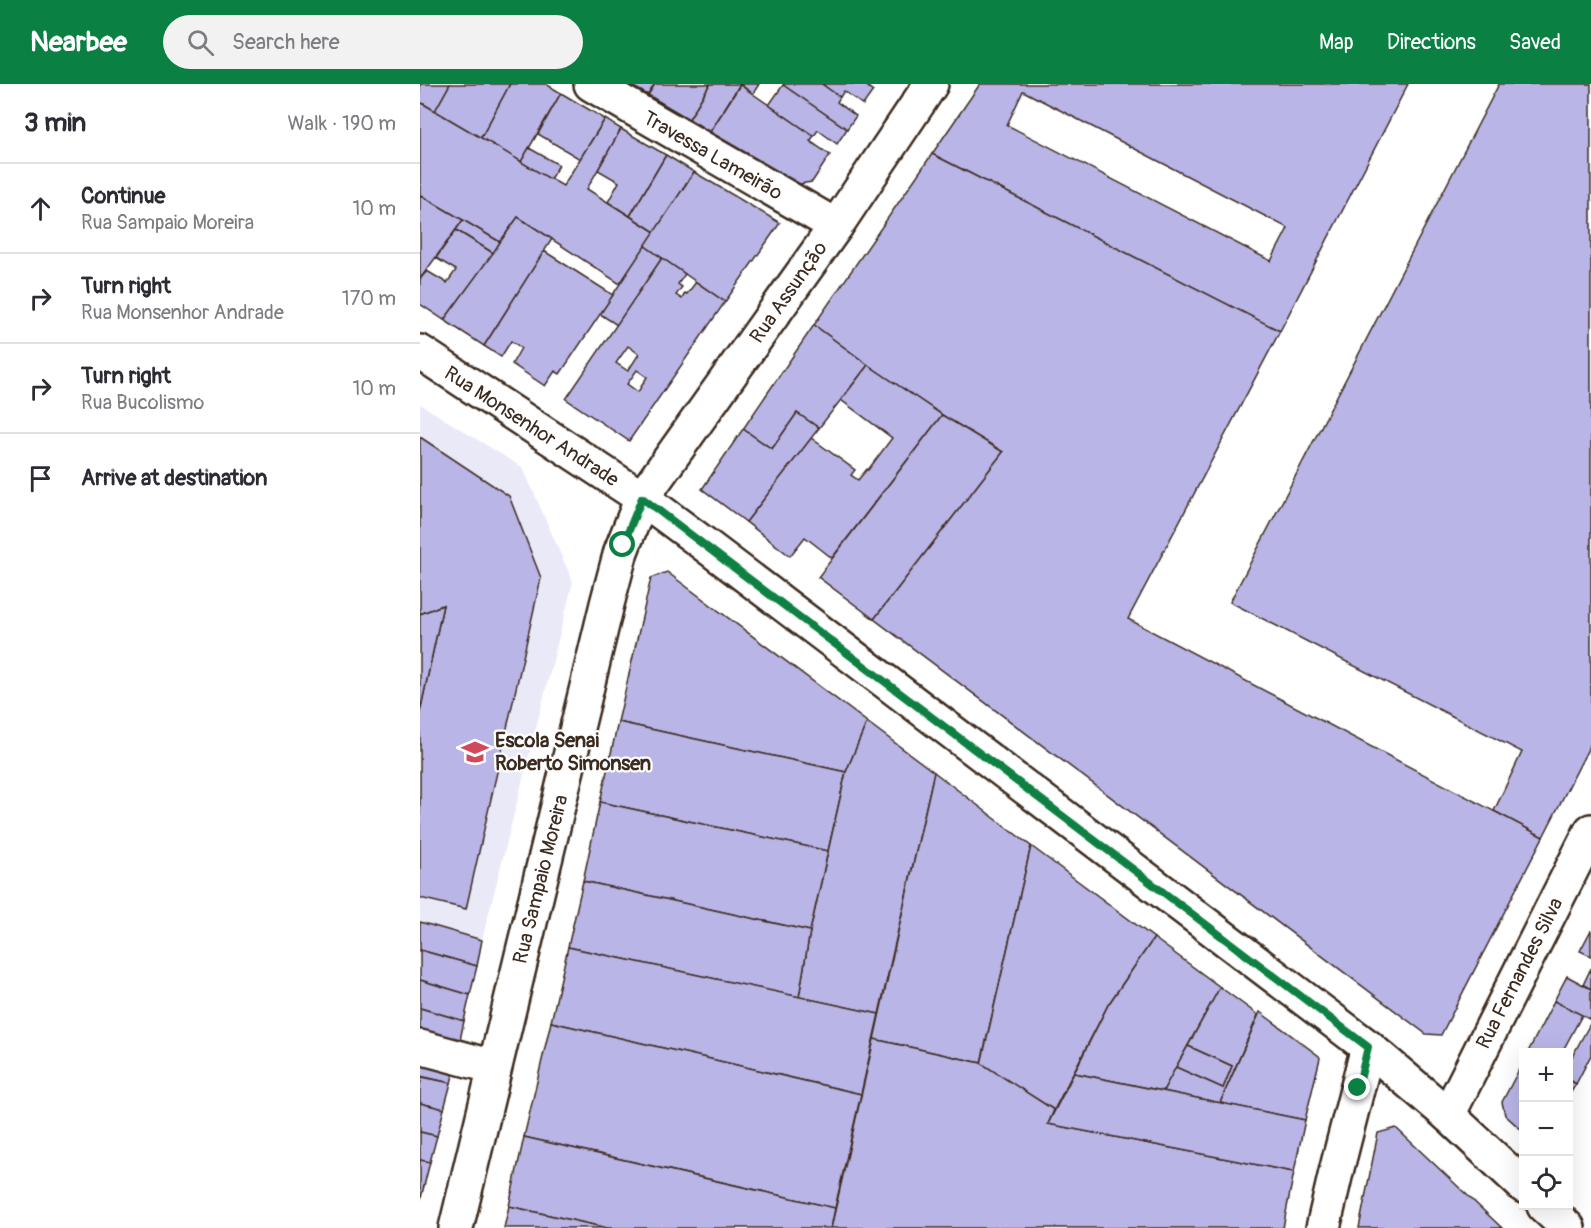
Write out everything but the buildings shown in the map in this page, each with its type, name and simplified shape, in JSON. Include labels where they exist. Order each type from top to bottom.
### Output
[{"type":"street","name":"Travessa Lameirão","points":[[591,84],[836,226]]},
{"type":"street","name":"Rua Assunção","points":[[642,498],[836,226],[931,84]]},
{"type":"street","name":"Rua Monsenhor Andrade","points":[[420,352],[642,498],[1368,1047],[1448,1114],[1519,1181]]},
{"type":"street","name":"Rua Sampaio Moreira","points":[[456,1228],[609,593],[621,551],[642,498]]},
{"type":"street","name":"Rua Fernandes Silva","points":[[1448,1114],[1591,831]]},
{"type":"street","points":[[420,1047],[494,1067]]},
{"type":"street","points":[[1323,1228],[1368,1047]]},
{"type":"street","points":[[1548,1210],[1568,1228]]},
{"type":"shaded area","name":"Escola Senai Roberto Simonsen","points":[[420,404],[523,468],[573,582],[482,940],[420,922]]},
{"type":"place","name":"Escola Senai Roberto Simonsen","points":[[475,752]]},
{"type":"route","points":[[623,545],[642,498],[1368,1047],[1358,1088]]}]
